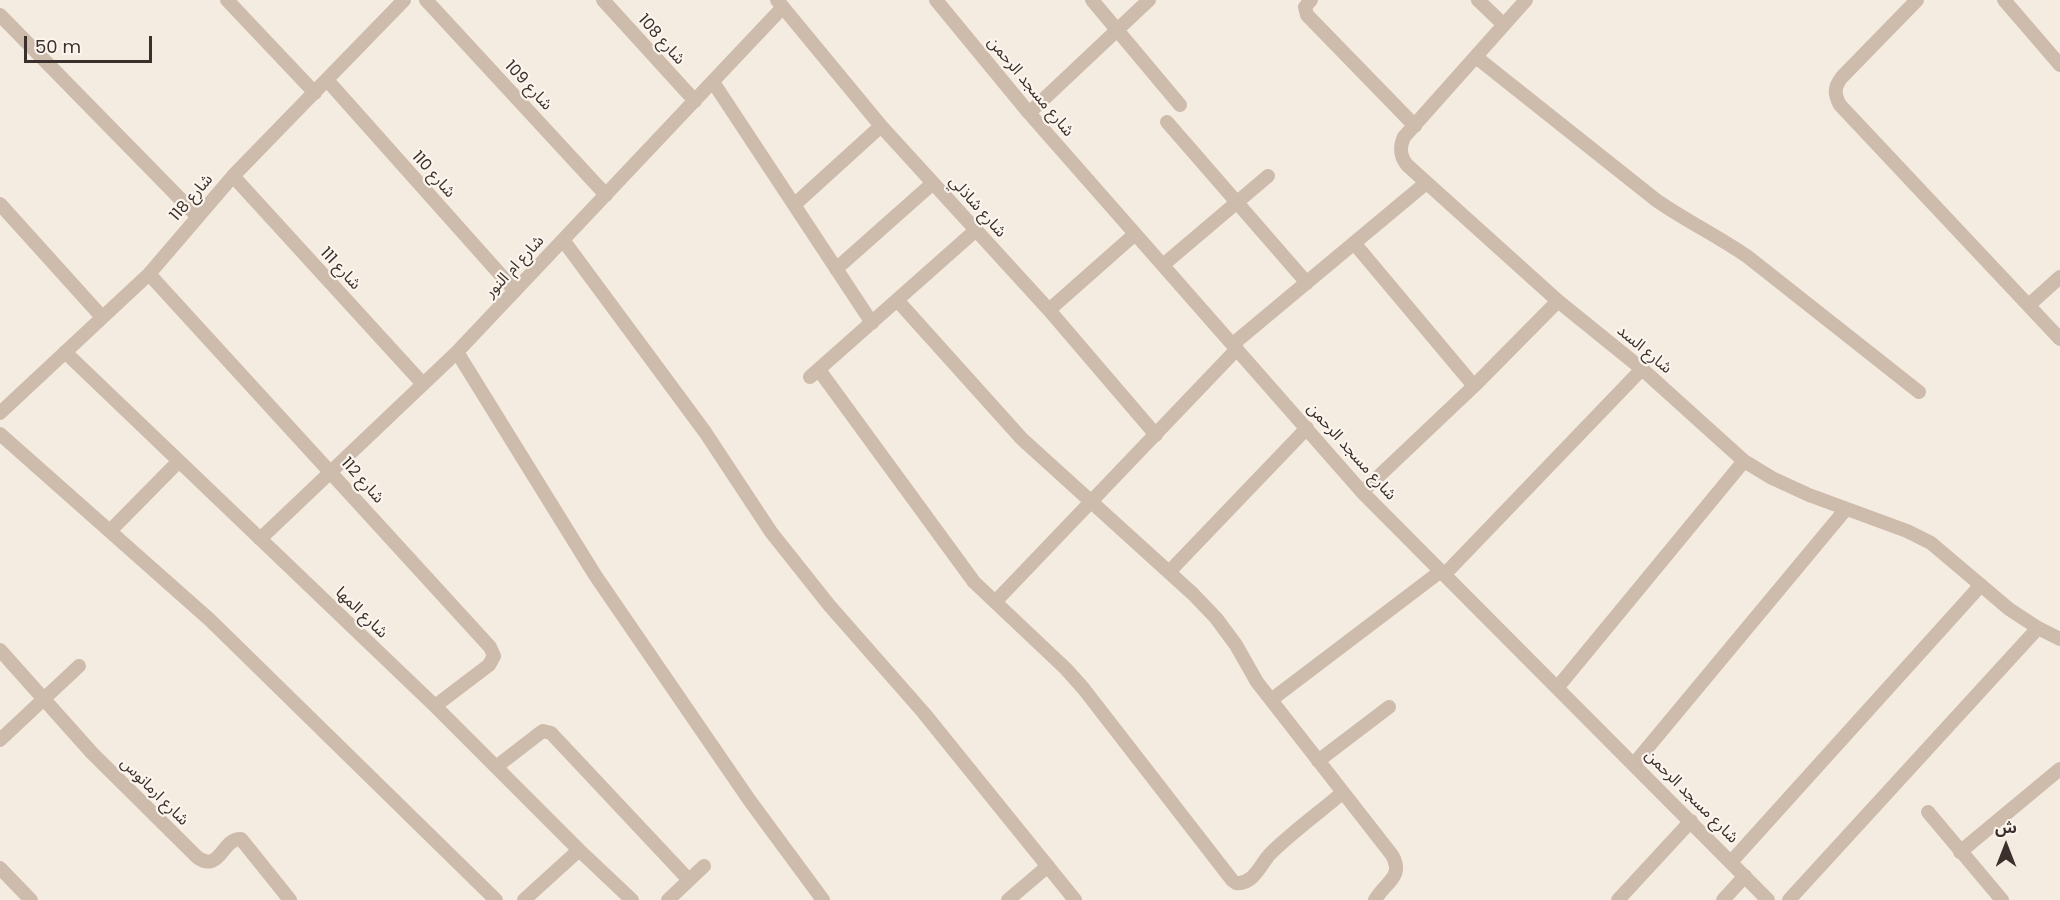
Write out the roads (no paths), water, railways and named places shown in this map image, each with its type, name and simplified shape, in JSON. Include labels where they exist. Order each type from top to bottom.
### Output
[{"type":"street","points":[[227,0],[315,93]]},
{"type":"street","name":"شارع 109","points":[[426,0],[606,195]]},
{"type":"street","name":"شارع 108","points":[[603,0],[695,101]]},
{"type":"street","name":"شارع مسجد الرحمن","points":[[936,0],[1029,113],[1362,492],[1768,900]]},
{"type":"street","points":[[1092,0],[1180,105]]},
{"type":"street","points":[[1029,113],[1149,0]]},
{"type":"street","points":[[1311,0],[1305,8],[1306,15],[1415,126]]},
{"type":"street","points":[[1478,0],[1504,25]]},
{"type":"street","name":"شارع السد","points":[[1526,0],[1404,138],[1400,152],[1407,165],[1558,301],[1642,369],[1744,461],[1772,478],[1846,509],[1907,531],[1931,543],[2009,609],[2060,639]]},
{"type":"street","points":[[1917,0],[1842,77],[1835,90],[1835,97],[2060,339]]},
{"type":"street","points":[[2004,0],[2060,65]]},
{"type":"street","name":"شارع 118","points":[[0,413],[149,274],[232,176],[315,93],[400,1]]},
{"type":"street","name":"شارع ام النور","points":[[260,539],[457,352],[713,82],[780,4]]},
{"type":"street","name":"شارع شاذلي","points":[[780,4],[881,126],[1049,310],[1155,435]]},
{"type":"street","points":[[0,15],[198,217]]},
{"type":"street","points":[[1476,57],[1656,200],[1681,218],[1725,241],[1748,257],[1919,392]]},
{"type":"street","name":"شارع 110","points":[[327,80],[515,291]]},
{"type":"street","points":[[713,82],[872,323]]},
{"type":"street","points":[[1167,122],[1307,283]]},
{"type":"street","points":[[794,205],[881,126]]},
{"type":"street","name":"شارع 111","points":[[232,176],[423,384]]},
{"type":"street","points":[[1163,265],[1268,176]]},
{"type":"street","points":[[836,269],[933,183]]},
{"type":"street","points":[[995,602],[1155,435],[1235,347],[1426,183]]},
{"type":"street","points":[[0,204],[102,317]]},
{"type":"street","points":[[976,230],[815,374],[974,582],[1083,688],[1236,883],[1246,882],[1275,849],[1342,793]]},
{"type":"street","points":[[1049,310],[1135,234]]},
{"type":"street","points":[[563,240],[705,432],[771,532],[829,605],[923,712],[1075,900]]},
{"type":"street","points":[[1354,243],[1474,386]]},
{"type":"street","name":"شارع 112","points":[[149,274],[493,652],[489,665],[435,706]]},
{"type":"street","points":[[2029,305],[2060,277]]},
{"type":"street","points":[[897,300],[1022,439],[1090,503],[1169,572],[1216,618],[1236,645],[1257,682],[1395,860],[1395,873],[1375,900]]},
{"type":"street","points":[[1362,492],[1474,386],[1558,301]]},
{"type":"street","name":"شارع المها","points":[[65,352],[435,706],[632,900]]},
{"type":"street","points":[[457,352],[595,575],[750,801],[823,900]]},
{"type":"street","points":[[1271,700],[1442,573],[1642,369]]},
{"type":"street","points":[[1169,572],[1307,428]]},
{"type":"street","points":[[0,434],[226,636],[496,900]]},
{"type":"street","points":[[110,531],[178,461]]},
{"type":"street","points":[[1557,688],[1744,461]]},
{"type":"street","points":[[1635,764],[1846,509]]},
{"type":"street","points":[[1731,862],[1981,585]]},
{"type":"street","points":[[1789,900],[2038,628]]},
{"type":"street","name":"شارع ارمانوس","points":[[0,650],[92,753],[197,857],[209,862],[215,859],[232,840],[241,839],[290,900]]},
{"type":"street","points":[[0,740],[79,666]]},
{"type":"street","points":[[1318,761],[1389,707]]},
{"type":"street","points":[[496,766],[540,733],[551,733],[689,880]]},
{"type":"street","points":[[1960,852],[2060,769]]},
{"type":"street","points":[[1928,812],[2002,900]]},
{"type":"street","points":[[1618,900],[1691,821]]},
{"type":"street","points":[[524,900],[579,850]]},
{"type":"street","points":[[668,900],[704,866]]},
{"type":"street","points":[[1008,900],[1048,866]]},
{"type":"street","points":[[0,868],[31,900]]},
{"type":"street","points":[[1723,900],[1745,876]]}]
